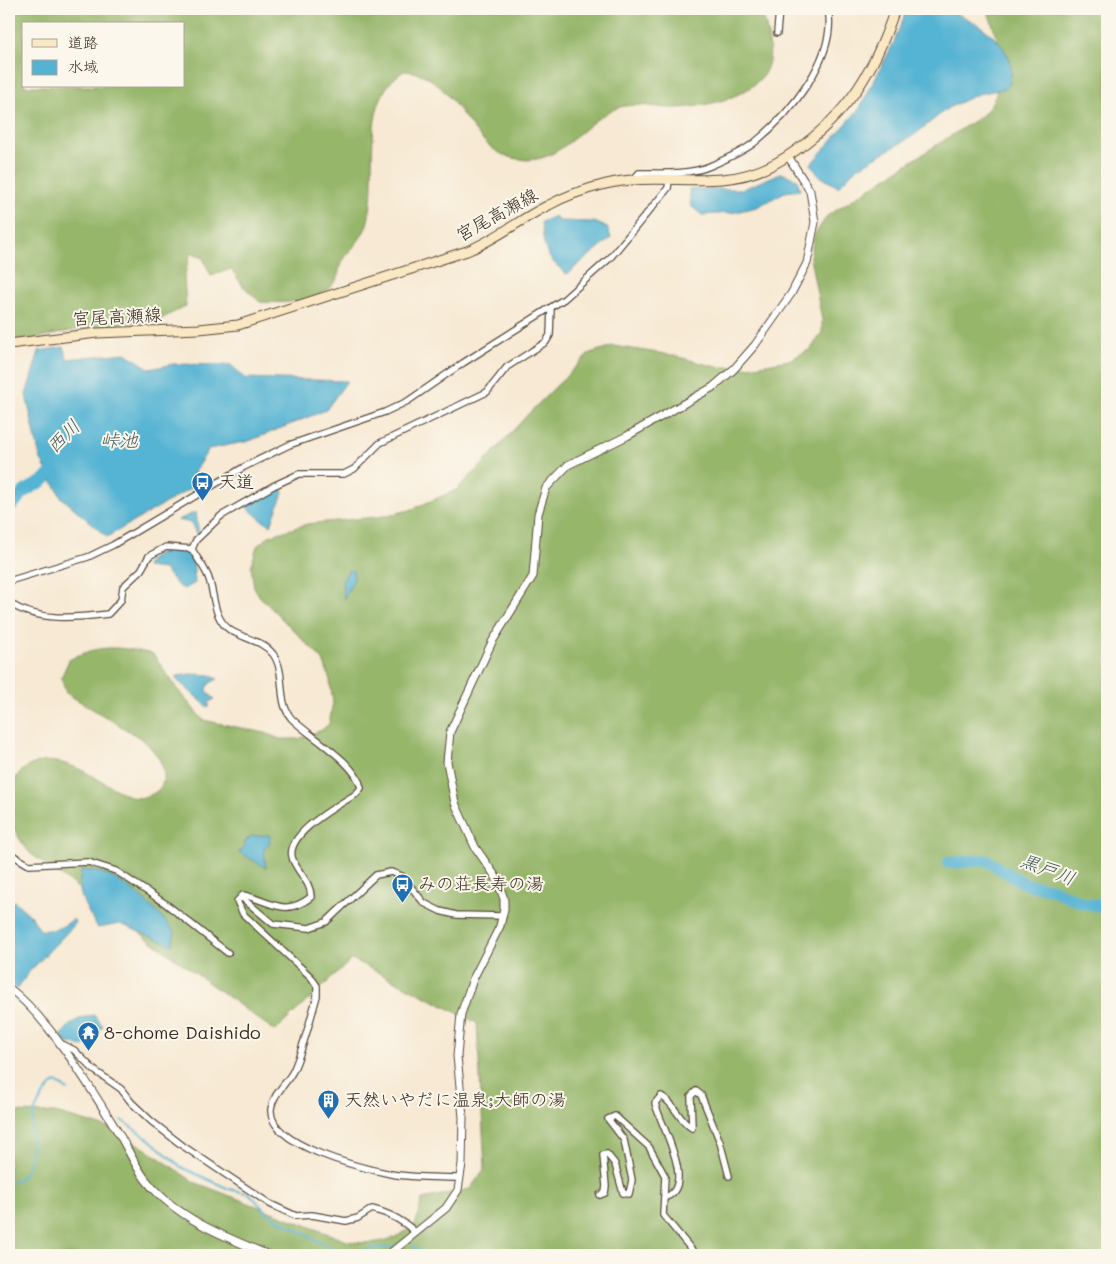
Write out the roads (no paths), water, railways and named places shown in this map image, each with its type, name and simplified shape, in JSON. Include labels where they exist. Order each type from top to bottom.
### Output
[{"type":"main road","name":"宮尾高瀬線","points":[[9,344],[97,333],[199,329],[246,323],[467,252],[500,236],[550,204],[587,190],[632,180],[669,181],[742,177],[759,172],[788,156],[824,129],[850,100],[872,66],[895,9]]},
{"type":"street","points":[[777,33],[779,9]]},
{"type":"street","points":[[632,180],[639,173],[678,172],[708,167],[758,139],[796,100],[813,76],[824,53],[828,36],[828,9]]},
{"type":"street","points":[[388,1255],[416,1234],[446,1208],[455,1197],[460,1178],[463,1116],[457,1056],[461,1014],[464,999],[492,945],[503,916],[504,900],[496,877],[467,833],[453,796],[447,762],[450,732],[492,642],[533,576],[537,549],[538,514],[546,488],[568,465],[627,436],[713,387],[734,369],[755,345],[791,294],[807,263],[813,243],[815,222],[810,191],[800,172],[788,156]]},
{"type":"street","points":[[9,581],[88,557],[113,545],[244,467],[289,445],[385,412],[408,400],[564,299],[610,258],[668,188],[669,181]]},
{"type":"street","points":[[192,549],[196,540],[217,519],[273,486],[299,474],[344,474],[354,469],[380,444],[487,392],[507,367],[546,342],[550,335],[551,308]]},
{"type":"street","points":[[9,604],[35,615],[51,617],[108,614],[121,600],[124,587],[141,570],[148,556],[166,547],[192,549]]},
{"type":"street","points":[[192,549],[209,578],[214,608],[229,630],[255,640],[274,655],[278,666],[284,704],[291,718],[346,765],[360,780],[361,788],[356,794],[314,820],[293,846],[292,859],[311,889],[311,897],[299,907],[289,908],[273,906],[256,898],[243,895],[237,901],[243,914],[311,977],[317,986],[317,996],[294,1070],[278,1091],[271,1108],[273,1123],[285,1136],[311,1150],[359,1166],[393,1174],[460,1178]]},
{"type":"street","points":[[9,853],[29,865],[88,862],[116,871],[166,904],[228,953]]},
{"type":"street","points":[[241,897],[273,924],[309,928],[326,922],[376,876],[390,872],[402,876],[416,890],[424,903],[440,911],[456,916],[503,916]]},
{"type":"street","points":[[9,988],[28,1005],[94,1092],[146,1180],[174,1206],[199,1223],[268,1255]]},
{"type":"street","points":[[56,1040],[74,1050],[94,1070],[121,1089],[131,1102],[151,1121],[183,1146],[270,1204],[296,1216],[312,1215],[346,1221],[358,1218],[372,1209],[382,1211],[407,1224],[416,1234]]},
{"type":"street","points":[[666,1197],[675,1188],[677,1177],[670,1141],[656,1110],[655,1103],[661,1096],[666,1098],[681,1120],[692,1128],[691,1096],[696,1092],[701,1094],[720,1142],[729,1176]]},
{"type":"street","points":[[600,1195],[604,1193],[606,1186],[603,1155],[607,1154],[615,1164],[623,1193],[629,1194],[633,1187],[624,1140],[608,1119],[615,1116],[649,1148],[665,1176],[666,1197],[664,1215],[696,1255]]},
{"type":"water","points":[[927,8],[952,12],[980,26],[993,36],[1003,48],[1009,60],[1011,74],[1007,88],[978,94],[948,108],[913,136],[857,168],[838,187],[818,175],[811,164],[860,108],[894,42],[907,9]]},
{"type":"water","points":[[781,173],[797,179],[800,190],[785,192],[757,207],[731,213],[702,215],[691,206],[689,189],[743,189]]},
{"type":"water","points":[[555,216],[560,221],[594,222],[607,227],[611,238],[567,274],[550,257],[545,246],[541,222]]},
{"type":"water","name":"峠池","points":[[64,347],[67,359],[126,353],[150,369],[173,364],[231,365],[245,378],[347,381],[326,410],[249,441],[209,449],[195,470],[193,487],[107,537],[61,497],[40,458],[26,395],[39,351]]},
{"type":"water","points":[[281,485],[283,493],[271,525],[263,521],[244,505]]},
{"type":"water","points":[[196,512],[199,535],[197,536],[191,523],[178,520]]},
{"type":"water","points":[[165,550],[186,551],[193,558],[195,583],[185,589],[178,586],[164,569],[146,567],[149,560]]},
{"type":"water","points":[[353,570],[354,579],[344,599],[342,582],[348,571]]},
{"type":"water","points":[[191,674],[211,675],[218,679],[210,683],[207,688],[208,693],[215,699],[209,702],[209,708],[177,680],[177,676]]},
{"type":"water","points":[[270,835],[269,844],[264,849],[266,868],[239,852],[245,846],[245,841],[252,836]]},
{"type":"water","points":[[82,870],[108,875],[121,882],[145,901],[175,932],[172,945],[120,924],[98,928],[83,901],[80,886]]},
{"type":"water","points":[[14,901],[31,916],[40,930],[58,928],[66,925],[73,919],[76,923],[29,972],[17,989],[9,984],[9,905]]},
{"type":"water","points":[[94,1015],[103,1026],[84,1047],[64,1042],[62,1035],[72,1023],[84,1017]]},
{"type":"waterway","name":"西川","points":[[9,509],[25,491],[43,481],[60,464]]},
{"type":"waterway","name":"黒戸川","points":[[948,863],[986,860],[1025,884],[1052,889],[1083,903],[1107,907]]},
{"type":"waterway","points":[[9,1181],[17,1180],[27,1168],[31,1152],[32,1124],[36,1107],[56,1082],[68,1090]]},
{"type":"waterway","points":[[121,1120],[150,1140],[181,1167],[229,1189],[250,1194],[267,1213],[343,1255],[374,1248],[393,1247]]},
{"type":"waterway","points":[[413,1246],[426,1255]]},
{"type":"place","name":"天道","points":[[202,501]]},
{"type":"place","name":"みの荘長寿の湯","points":[[402,903]]},
{"type":"place","name":"8-chome Daishido","points":[[88,1052]]},
{"type":"place","name":"天然いやだに温泉;大師の湯","points":[[328,1119]]}]
